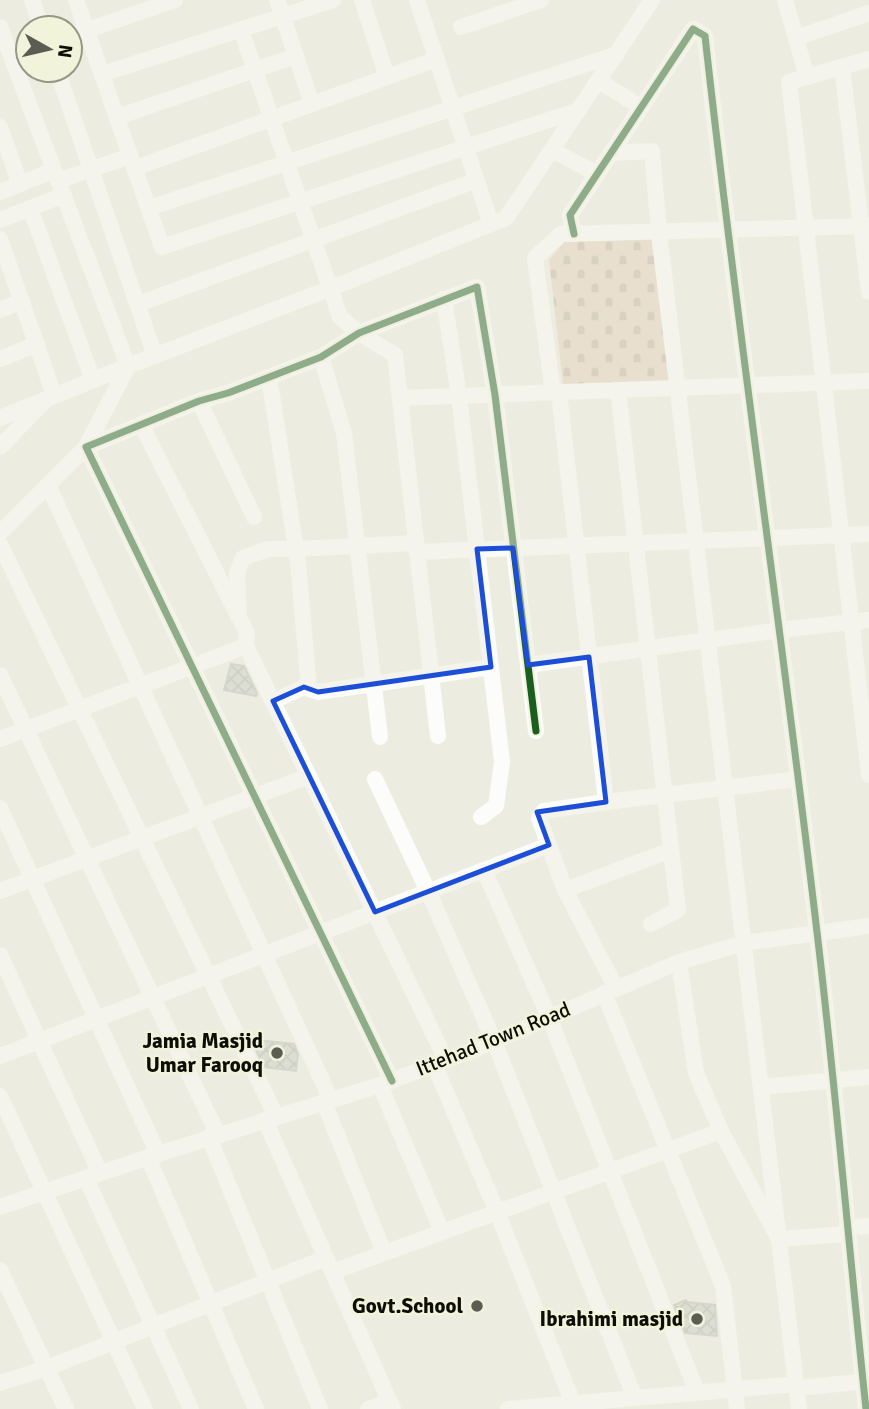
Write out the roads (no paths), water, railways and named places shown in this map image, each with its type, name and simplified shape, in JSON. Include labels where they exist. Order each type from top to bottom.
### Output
[{"type":"street","points":[[76,0],[162,247],[579,110]]},
{"type":"street","points":[[84,31],[127,8],[173,0]]},
{"type":"street","points":[[277,0],[312,104]]},
{"type":"street","points":[[102,74],[332,0]]},
{"type":"street","points":[[362,0],[387,77]]},
{"type":"street","points":[[417,0],[491,224]]},
{"type":"street","points":[[461,27],[541,0]]},
{"type":"street","points":[[0,418],[506,218],[652,0]]},
{"type":"street","points":[[785,0],[807,77]]},
{"type":"street","points":[[796,38],[869,13]]},
{"type":"street","points":[[0,27],[128,366],[86,447],[0,533]]},
{"type":"street","points":[[574,234],[570,215],[694,29],[705,36],[780,630],[817,934],[847,1231],[866,1381],[866,1409]]},
{"type":"street","points":[[241,30],[340,317],[359,333],[395,355],[438,736]]},
{"type":"street","points":[[149,208],[617,54]]},
{"type":"street","points":[[117,117],[296,56]]},
{"type":"street","points":[[0,192],[20,184],[59,182],[91,170],[133,162],[272,118],[437,59]]},
{"type":"street","points":[[869,59],[789,82],[869,773]]},
{"type":"street","points":[[842,66],[865,226],[869,292]]},
{"type":"street","points":[[599,81],[641,107]]},
{"type":"street","points":[[62,84],[155,356]]},
{"type":"street","points":[[0,127],[20,184]]},
{"type":"street","points":[[552,150],[597,174]]},
{"type":"street","points":[[611,153],[652,151],[659,232],[799,1409]]},
{"type":"street","points":[[138,304],[477,180]]},
{"type":"street","points":[[0,220],[30,208],[59,182]]},
{"type":"street","points":[[30,208],[93,380]]},
{"type":"street","points":[[606,802],[576,545],[536,258],[561,234],[865,226]]},
{"type":"street","points":[[0,239],[4,263],[22,300],[52,396]]},
{"type":"street","points":[[86,447],[199,401],[228,393],[321,357],[359,333],[477,286],[495,395],[536,731]]},
{"type":"street","points":[[444,299],[459,396],[502,762],[496,806],[481,817]]},
{"type":"street","points":[[0,310],[22,300]]},
{"type":"street","points":[[0,359],[37,344]]},
{"type":"street","points":[[321,357],[344,433],[380,737]]},
{"type":"street","points":[[269,377],[296,549],[309,689]]},
{"type":"street","points":[[400,398],[869,381]]},
{"type":"street","points":[[618,390],[678,910],[651,924]]},
{"type":"street","points":[[0,447],[52,396]]},
{"type":"street","points":[[199,401],[254,517]]},
{"type":"street","points":[[141,424],[247,633],[246,646],[375,912],[440,1062],[573,1403]]},
{"type":"street","points":[[86,447],[321,932],[386,1083],[442,1232]]},
{"type":"street","points":[[48,485],[264,954],[327,1101],[384,1253]]},
{"type":"street","points":[[239,618],[237,573],[243,558],[268,549],[357,545],[477,549],[869,534]]},
{"type":"street","points":[[0,544],[208,976],[270,1118],[329,1265],[391,1405],[368,1409]]},
{"type":"street","points":[[528,665],[869,620]]},
{"type":"street","points":[[0,739],[246,646]]},
{"type":"street","points":[[273,701],[304,687],[318,692],[491,667]]},
{"type":"street","points":[[0,675],[153,997],[213,1136],[267,1281],[320,1409]]},
{"type":"street","points":[[0,891],[309,776]]},
{"type":"street","points":[[375,779],[494,1041],[635,1398]]},
{"type":"street","points":[[737,1409],[723,1286],[667,1150],[610,991],[565,890],[539,818],[544,811],[798,779]]},
{"type":"street","points":[[0,808],[96,1019],[153,1155],[210,1304],[256,1409]]},
{"type":"street","points":[[0,1056],[549,845]]},
{"type":"street","points":[[565,890],[671,850]]},
{"type":"street","points":[[484,870],[549,1017],[697,1392]]},
{"type":"street","name":"Ittehad Town Road","points":[[0,1207],[153,1155],[386,1083],[494,1041],[679,962],[744,943],[869,926]]},
{"type":"street","points":[[0,955],[40,1041],[153,1326],[191,1409]]},
{"type":"street","points":[[679,962],[696,1073],[721,1131],[779,1239]]},
{"type":"street","points":[[761,1087],[869,1077]]},
{"type":"street","points":[[0,1096],[145,1409]]},
{"type":"street","points":[[0,1383],[47,1368],[267,1281],[384,1253],[721,1131]]},
{"type":"street","points":[[779,1239],[869,1226]]},
{"type":"street","points":[[0,1270],[66,1409]]},
{"type":"street","points":[[508,1409],[573,1403],[614,1404],[635,1398],[676,1402],[697,1392],[866,1381]]},
{"type":"place","name":"Jamia Masjid Umar Farooq","points":[[277,1053]]},
{"type":"place","name":"Govt.School","points":[[477,1306]]},
{"type":"place","name":"Ibrahimi masjid","points":[[697,1319]]}]
